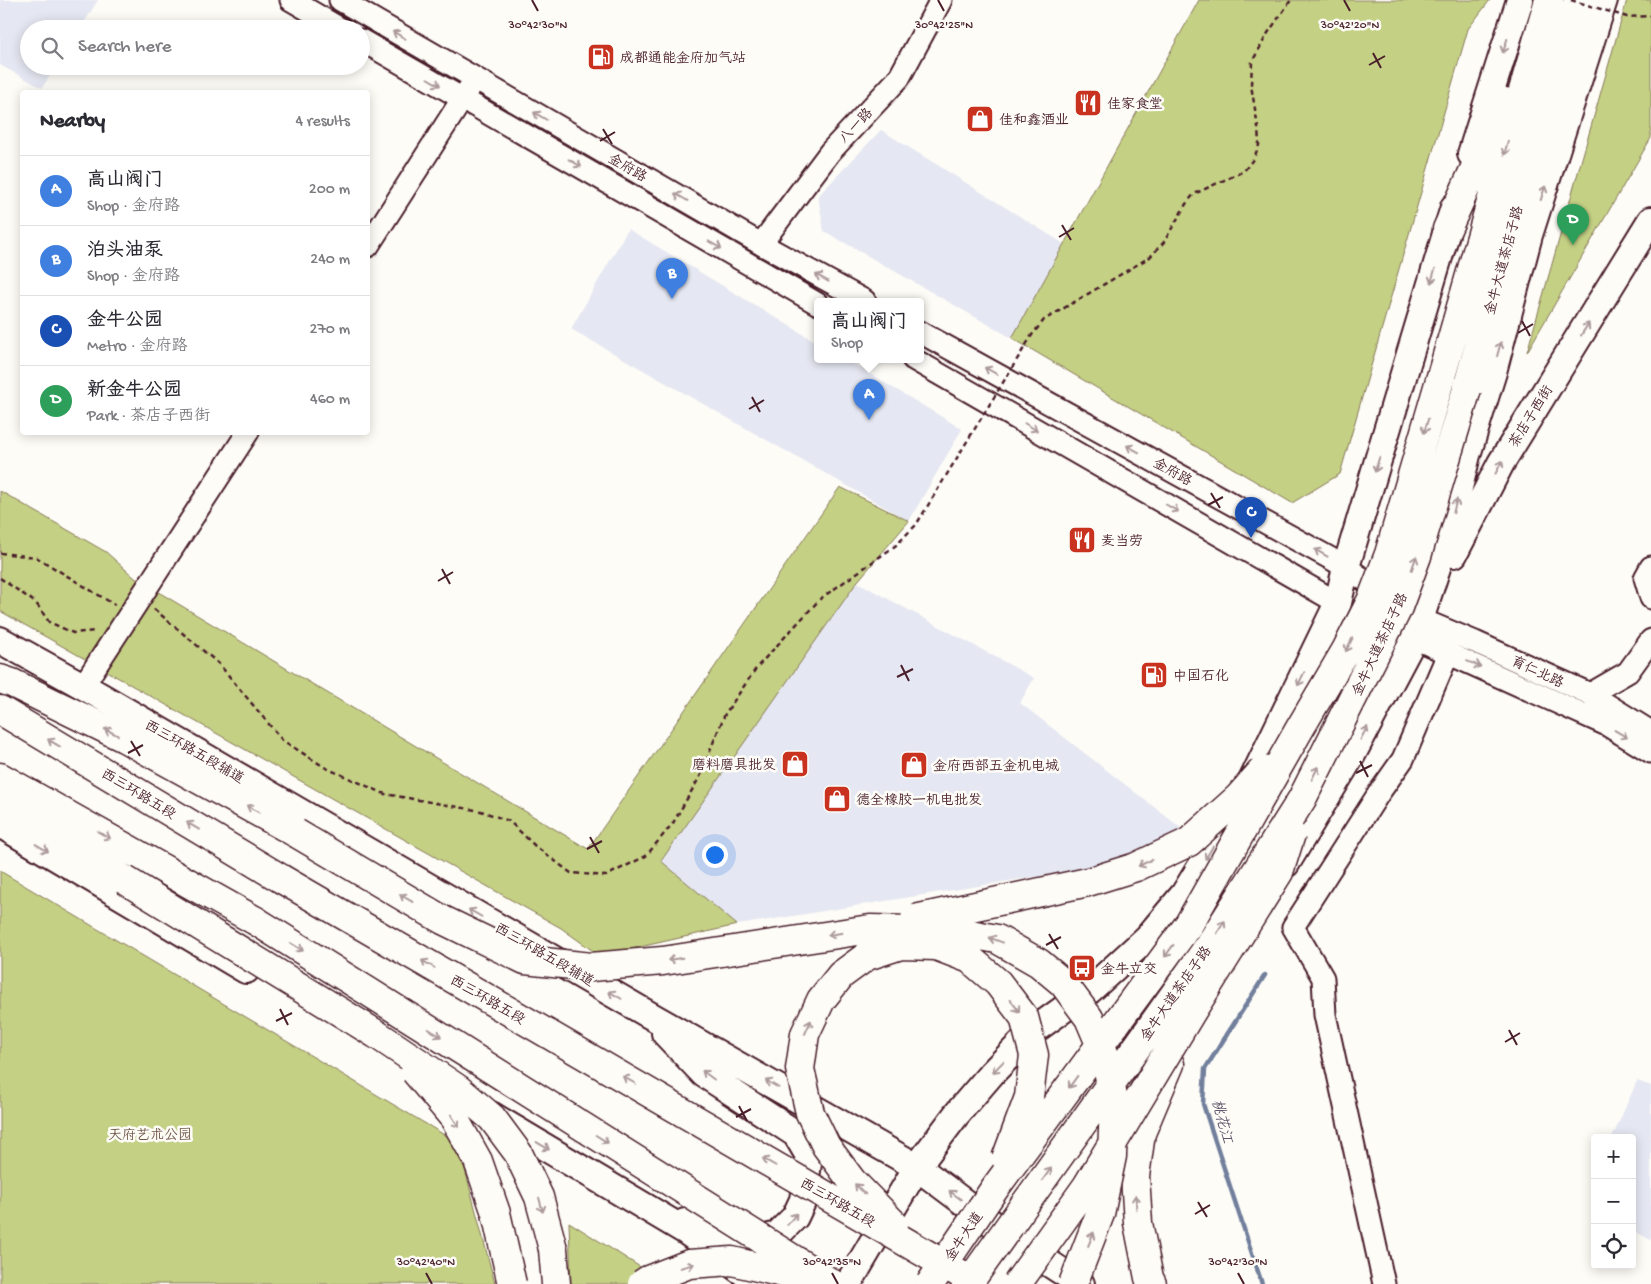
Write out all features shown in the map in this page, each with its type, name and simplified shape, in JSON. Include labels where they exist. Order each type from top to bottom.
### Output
[{"type":"highway","name":"金牛大道茶店子路","points":[[968,1284],[1208,946],[1302,799],[1398,610],[1417,556],[1467,389],[1537,136],[1578,0]]},
{"type":"highway","points":[[1537,136],[1592,0]]},
{"type":"highway","points":[[1447,229],[1546,8]]},
{"type":"highway","name":"金牛大道茶店子路","points":[[995,1188],[1189,924],[1346,650],[1371,602],[1388,554],[1440,380],[1546,8]]},
{"type":"highway","points":[[0,679],[12,682],[124,738],[296,833],[443,920],[525,960],[590,968],[663,961],[870,929],[1088,882],[1136,867],[1189,842],[1238,798],[1299,730]]},
{"type":"highway","name":"西三环路五段","points":[[0,710],[280,878],[977,1284]]},
{"type":"highway","points":[[0,777],[256,921],[833,1284]]},
{"type":"highway","points":[[0,796],[125,880],[376,1034],[465,1094],[492,1118],[518,1153],[540,1197],[553,1249],[556,1284]]},
{"type":"highway","points":[[1017,1284],[1087,1186],[1192,1011],[1279,872],[1302,799]]},
{"type":"highway","points":[[870,929],[954,931],[997,939],[1039,963],[1063,983],[1089,1018],[1106,1058],[1114,1103],[1112,1156],[1100,1214],[1073,1284]]},
{"type":"highway","points":[[919,1249],[852,1181],[826,1146],[810,1113],[800,1069],[805,1034],[821,1000],[841,975],[867,956],[902,945],[936,946],[970,959],[998,983],[1024,1017],[1034,1055],[1029,1097],[995,1188]]},
{"type":"highway","points":[[1152,1284],[1149,1278],[1138,1223],[1135,1176],[1141,1133],[1192,1011]]},
{"type":"highway","points":[[376,1034],[420,1075],[454,1118],[478,1161],[496,1213],[512,1284]]},
{"type":"highway","name":"金牛大道","points":[[930,1284],[995,1188]]},
{"type":"highway","points":[[642,1284],[689,1264],[732,1261],[783,1273],[810,1284]]},
{"type":"main road","points":[[848,1284],[917,1167],[962,1108],[992,1073],[1033,1031],[1090,990],[1148,937],[1184,894],[1246,793],[1338,603],[1346,567],[1447,229],[1520,0]]},
{"type":"main road","points":[[1066,1182],[1215,973],[1267,894],[1352,755],[1417,628],[1447,537],[1529,235],[1604,0]]},
{"type":"main road","name":"茶店子西街","points":[[1417,628],[1501,463],[1651,220]]},
{"type":"main road","points":[[1338,603],[1417,628]]},
{"type":"main road","name":"西三环路五段辅道","points":[[0,640],[83,686],[646,1013],[917,1167],[1021,1245],[1081,1284]]},
{"type":"main road","points":[[0,824],[684,1230],[760,1284]]},
{"type":"main road","points":[[646,1013],[704,1074],[796,1134],[809,1156],[803,1200],[795,1217],[776,1236],[755,1241],[728,1236],[651,1211]]},
{"type":"main road","points":[[996,1284],[1021,1245]]},
{"type":"street","points":[[291,0],[325,20]]},
{"type":"street","name":"金府路","points":[[340,0],[761,244],[860,298]]},
{"type":"street","name":"八一路","points":[[761,244],[830,152],[899,78],[941,0]]},
{"type":"street","name":"金府路","points":[[370,45],[814,302]]},
{"type":"street","points":[[370,243],[475,78]]},
{"type":"street","name":"金府路","points":[[924,334],[1346,567],[1417,628]]},
{"type":"street","points":[[921,363],[1338,603]]},
{"type":"street","points":[[83,686],[246,435]]},
{"type":"street","points":[[1651,567],[1645,578],[1651,598]]},
{"type":"street","points":[[1417,628],[1448,654],[1481,667],[1607,725],[1651,752]]},
{"type":"street","name":"育仁北路","points":[[1417,628],[1475,642],[1590,694],[1651,732]]},
{"type":"street","points":[[1590,694],[1628,672],[1651,640]]},
{"type":"street","points":[[1384,1284],[1325,1015],[1323,978],[1293,927],[1403,759],[1448,654]]},
{"type":"street","points":[[1021,1245],[1066,1182]]},
{"type":"path","points":[[0,553],[36,557],[136,607],[220,664],[282,740],[326,768],[385,794],[481,811],[509,821],[536,846],[571,873],[606,876],[646,856],[673,823],[702,772],[724,714],[757,667],[820,599],[895,546],[916,525],[1032,335],[1044,320],[1150,257],[1164,242],[1194,194],[1244,171],[1254,158],[1259,145],[1251,85],[1252,62],[1268,33],[1292,0]]},
{"type":"path","points":[[1571,0],[1627,17],[1651,16]]},
{"type":"path","points":[[0,578],[36,603],[49,622],[73,633],[103,630],[115,639]]},
{"type":"shaded area","points":[[0,0],[98,0],[86,20],[20,20],[20,75],[50,75],[42,88],[0,65]]},
{"type":"shaded area","points":[[881,130],[1064,244],[1012,338],[824,231],[818,196]]},
{"type":"shaded area","points":[[628,229],[814,341],[814,363],[852,363],[962,429],[909,521],[571,329]]},
{"type":"shaded area","name":"金府西部五金机电城","points":[[857,582],[1034,678],[1020,703],[1181,828],[1127,860],[1071,871],[737,925],[660,861]]},
{"type":"shaded area","points":[[1637,1081],[1651,1086],[1651,1240],[1636,1232],[1636,1134],[1614,1134]]},
{"type":"green space","points":[[1199,0],[1490,0],[1468,29],[1340,474],[1292,503],[1012,338]]},
{"type":"green space","points":[[1627,0],[1651,0],[1651,138],[1527,352]]},
{"type":"green space","points":[[840,487],[909,521],[857,582],[661,861],[737,925],[600,956],[561,928],[0,611],[0,491],[106,552],[135,578],[588,849]]},
{"type":"green space","name":"天府艺术公园","points":[[0,871],[458,1143],[495,1284],[0,1284]]},
{"type":"green space","points":[[569,1222],[667,1284],[571,1284]]},
{"type":"waterway","name":"桃花江","points":[[1262,1284],[1203,1104],[1205,1069],[1265,975]]},
{"type":"place","name":"成都通能金府加气站","points":[[601,57]]},
{"type":"place","name":"佳家食堂","points":[[1088,103]]},
{"type":"place","name":"佳和鑫酒业","points":[[980,119]]},
{"type":"place","name":"新金牛公园","points":[[1573,245]]},
{"type":"place","name":"泊头油泵","points":[[672,299]]},
{"type":"place","name":"高山阀门","points":[[869,420]]},
{"type":"place","name":"金牛公园","points":[[1251,538]]},
{"type":"place","name":"麦当劳","points":[[1082,540]]},
{"type":"place","name":"中国石化","points":[[1154,675]]},
{"type":"place","name":"磨料磨具批发","points":[[795,764]]},
{"type":"place","name":"金府西部五金机电城","points":[[914,765]]},
{"type":"place","name":"德全橡胶一机电批发","points":[[837,799]]},
{"type":"place","name":"金牛立交","points":[[1082,968]]}]
